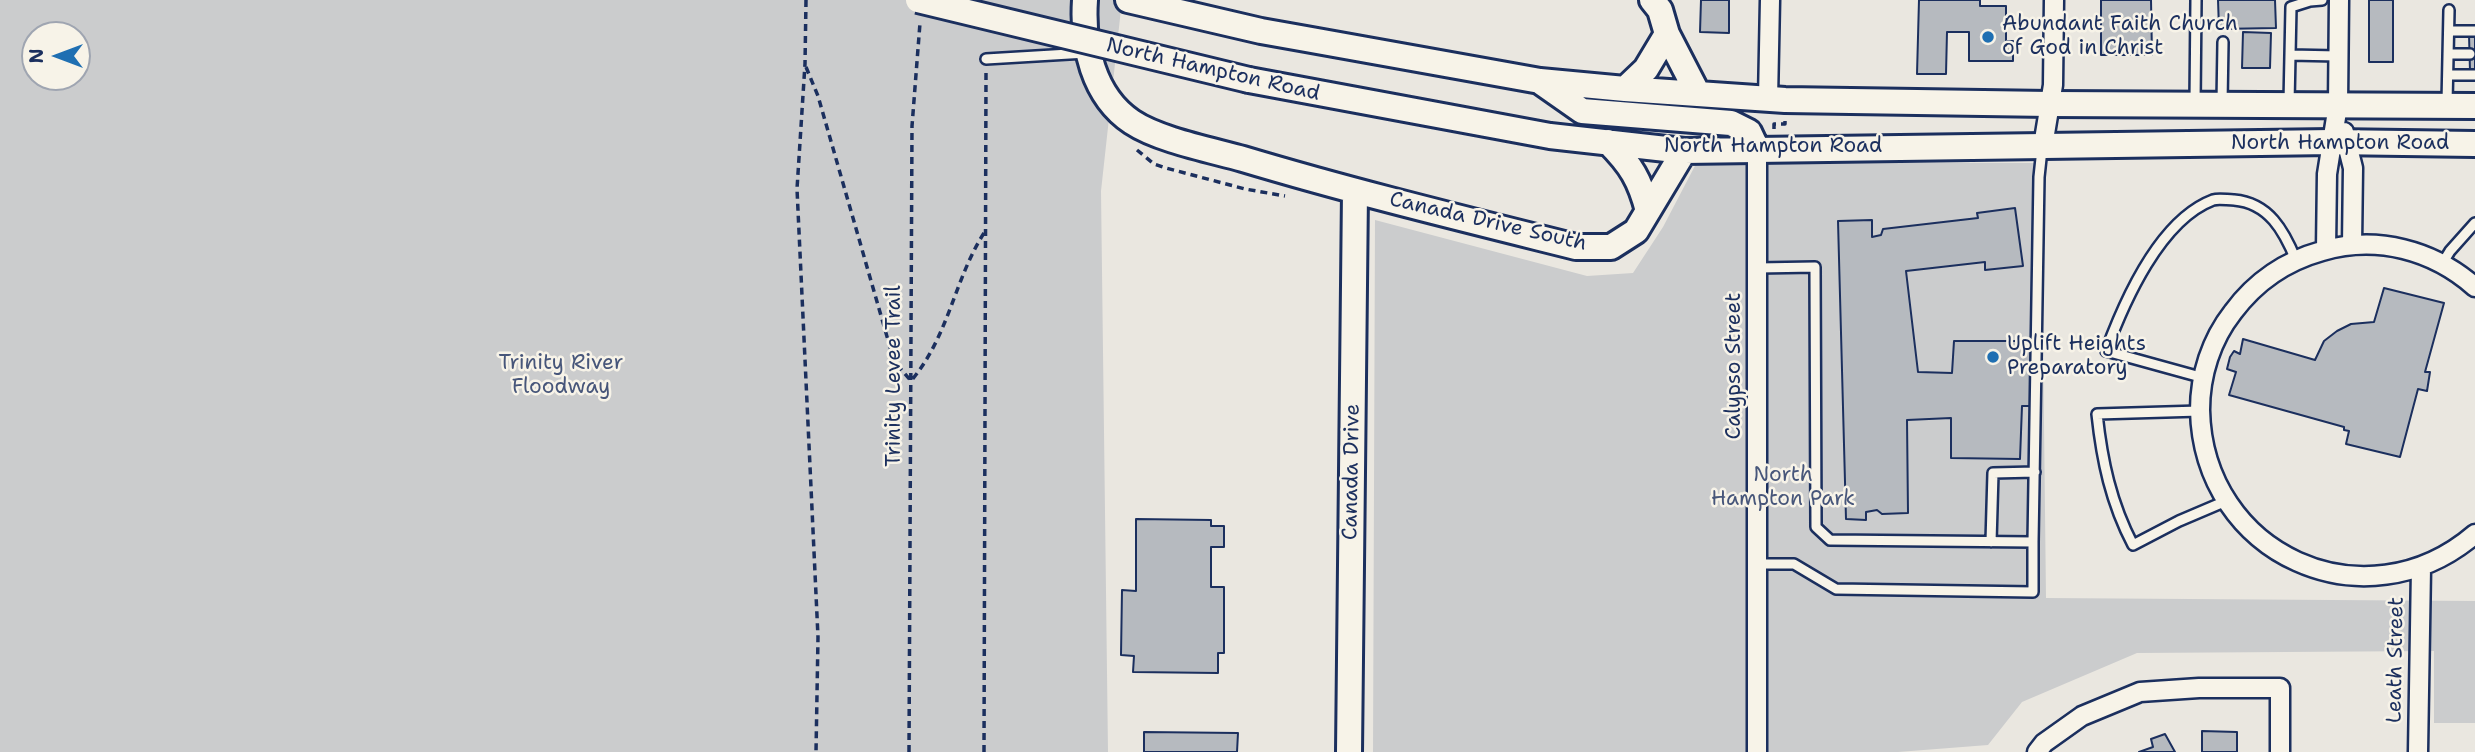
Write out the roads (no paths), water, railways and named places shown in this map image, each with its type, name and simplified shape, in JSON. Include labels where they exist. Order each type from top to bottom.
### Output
[{"type":"main road","name":"Canada Drive South","points":[[1085,0],[1088,53],[1106,98],[1133,123],[1164,136],[1355,192],[1576,247],[1611,247],[1636,231],[1684,151]]},
{"type":"main road","name":"North Hampton Road","points":[[1128,0],[1261,31],[1540,81],[1625,89],[1768,99],[2049,104],[2475,106]]},
{"type":"main road","points":[[1652,0],[1660,10],[1667,34],[1698,94]]},
{"type":"main road","name":"North Hampton Road","points":[[919,10],[1249,80],[1550,136],[1684,151],[1765,140],[2043,146],[2339,142],[2475,144]]},
{"type":"main road","points":[[1625,89],[1646,69],[1667,34]]},
{"type":"main road","points":[[1540,81],[1582,111],[1731,123],[1765,140]]},
{"type":"main road","points":[[1608,142],[1637,177],[1648,211]]},
{"type":"main road","name":"Canada Drive","points":[[1349,752],[1355,192]]},
{"type":"street","points":[[1768,99],[1770,0]]},
{"type":"street","points":[[2043,146],[2053,85],[2054,0]]},
{"type":"street","points":[[2326,250],[2327,174],[2339,142],[2339,0]]},
{"type":"street","name":"Calypso Street","points":[[1757,752],[1758,268],[1765,140]]},
{"type":"street","points":[[2339,142],[2353,168],[2352,245]]},
{"type":"street","name":"Leath Street","points":[[2475,287],[2459,272],[2423,254],[2383,245],[2352,245],[2296,260],[2274,271],[2245,295],[2223,324],[2208,358],[2200,394],[2201,432],[2209,468],[2226,501],[2249,530],[2278,552],[2312,568],[2348,576],[2385,576],[2421,568],[2457,550],[2475,534]]},
{"type":"street","name":"Leath Street","points":[[2418,752],[2421,568]]},
{"type":"street","points":[[2037,752],[2044,743],[2082,716],[2140,692],[2199,688],[2280,688],[2280,752]]},
{"type":"lane","points":[[2195,104],[2196,0]]},
{"type":"lane","points":[[2289,105],[2291,7],[2322,0]]},
{"type":"lane","points":[[2447,106],[2449,10]]},
{"type":"lane","points":[[2449,31],[2475,30]]},
{"type":"lane","points":[[2221,105],[2223,42]]},
{"type":"lane","points":[[986,60],[1088,53]]},
{"type":"lane","points":[[2448,54],[2470,54]]},
{"type":"lane","points":[[2290,55],[2338,56]]},
{"type":"lane","points":[[2448,75],[2475,75]]},
{"type":"lane","points":[[1757,564],[1794,564],[1836,589],[2034,592],[2039,177],[2043,146]]},
{"type":"lane","points":[[2204,377],[2106,351],[2137,277],[2166,238],[2190,212],[2215,199],[2246,201],[2269,213],[2286,236],[2296,260]]},
{"type":"lane","points":[[2442,264],[2475,223]]},
{"type":"lane","points":[[1758,268],[1815,267],[1816,527],[1830,540],[2034,542]]},
{"type":"lane","points":[[2200,411],[2097,414],[2112,497],[2121,523],[2133,545],[2226,501]]},
{"type":"lane","points":[[1991,542],[1993,473],[2035,472]]},
{"type":"place","name":"Abundant Faith Church of God in Christ","points":[[1988,37]]},
{"type":"place","name":"Uplift Heights Preparatory","points":[[1993,357]]},
{"type":"park label","name":"Trinity River Floodway","points":[[561,376]]},
{"type":"park label","name":"North Hampton Park","points":[[1783,488]]}]
